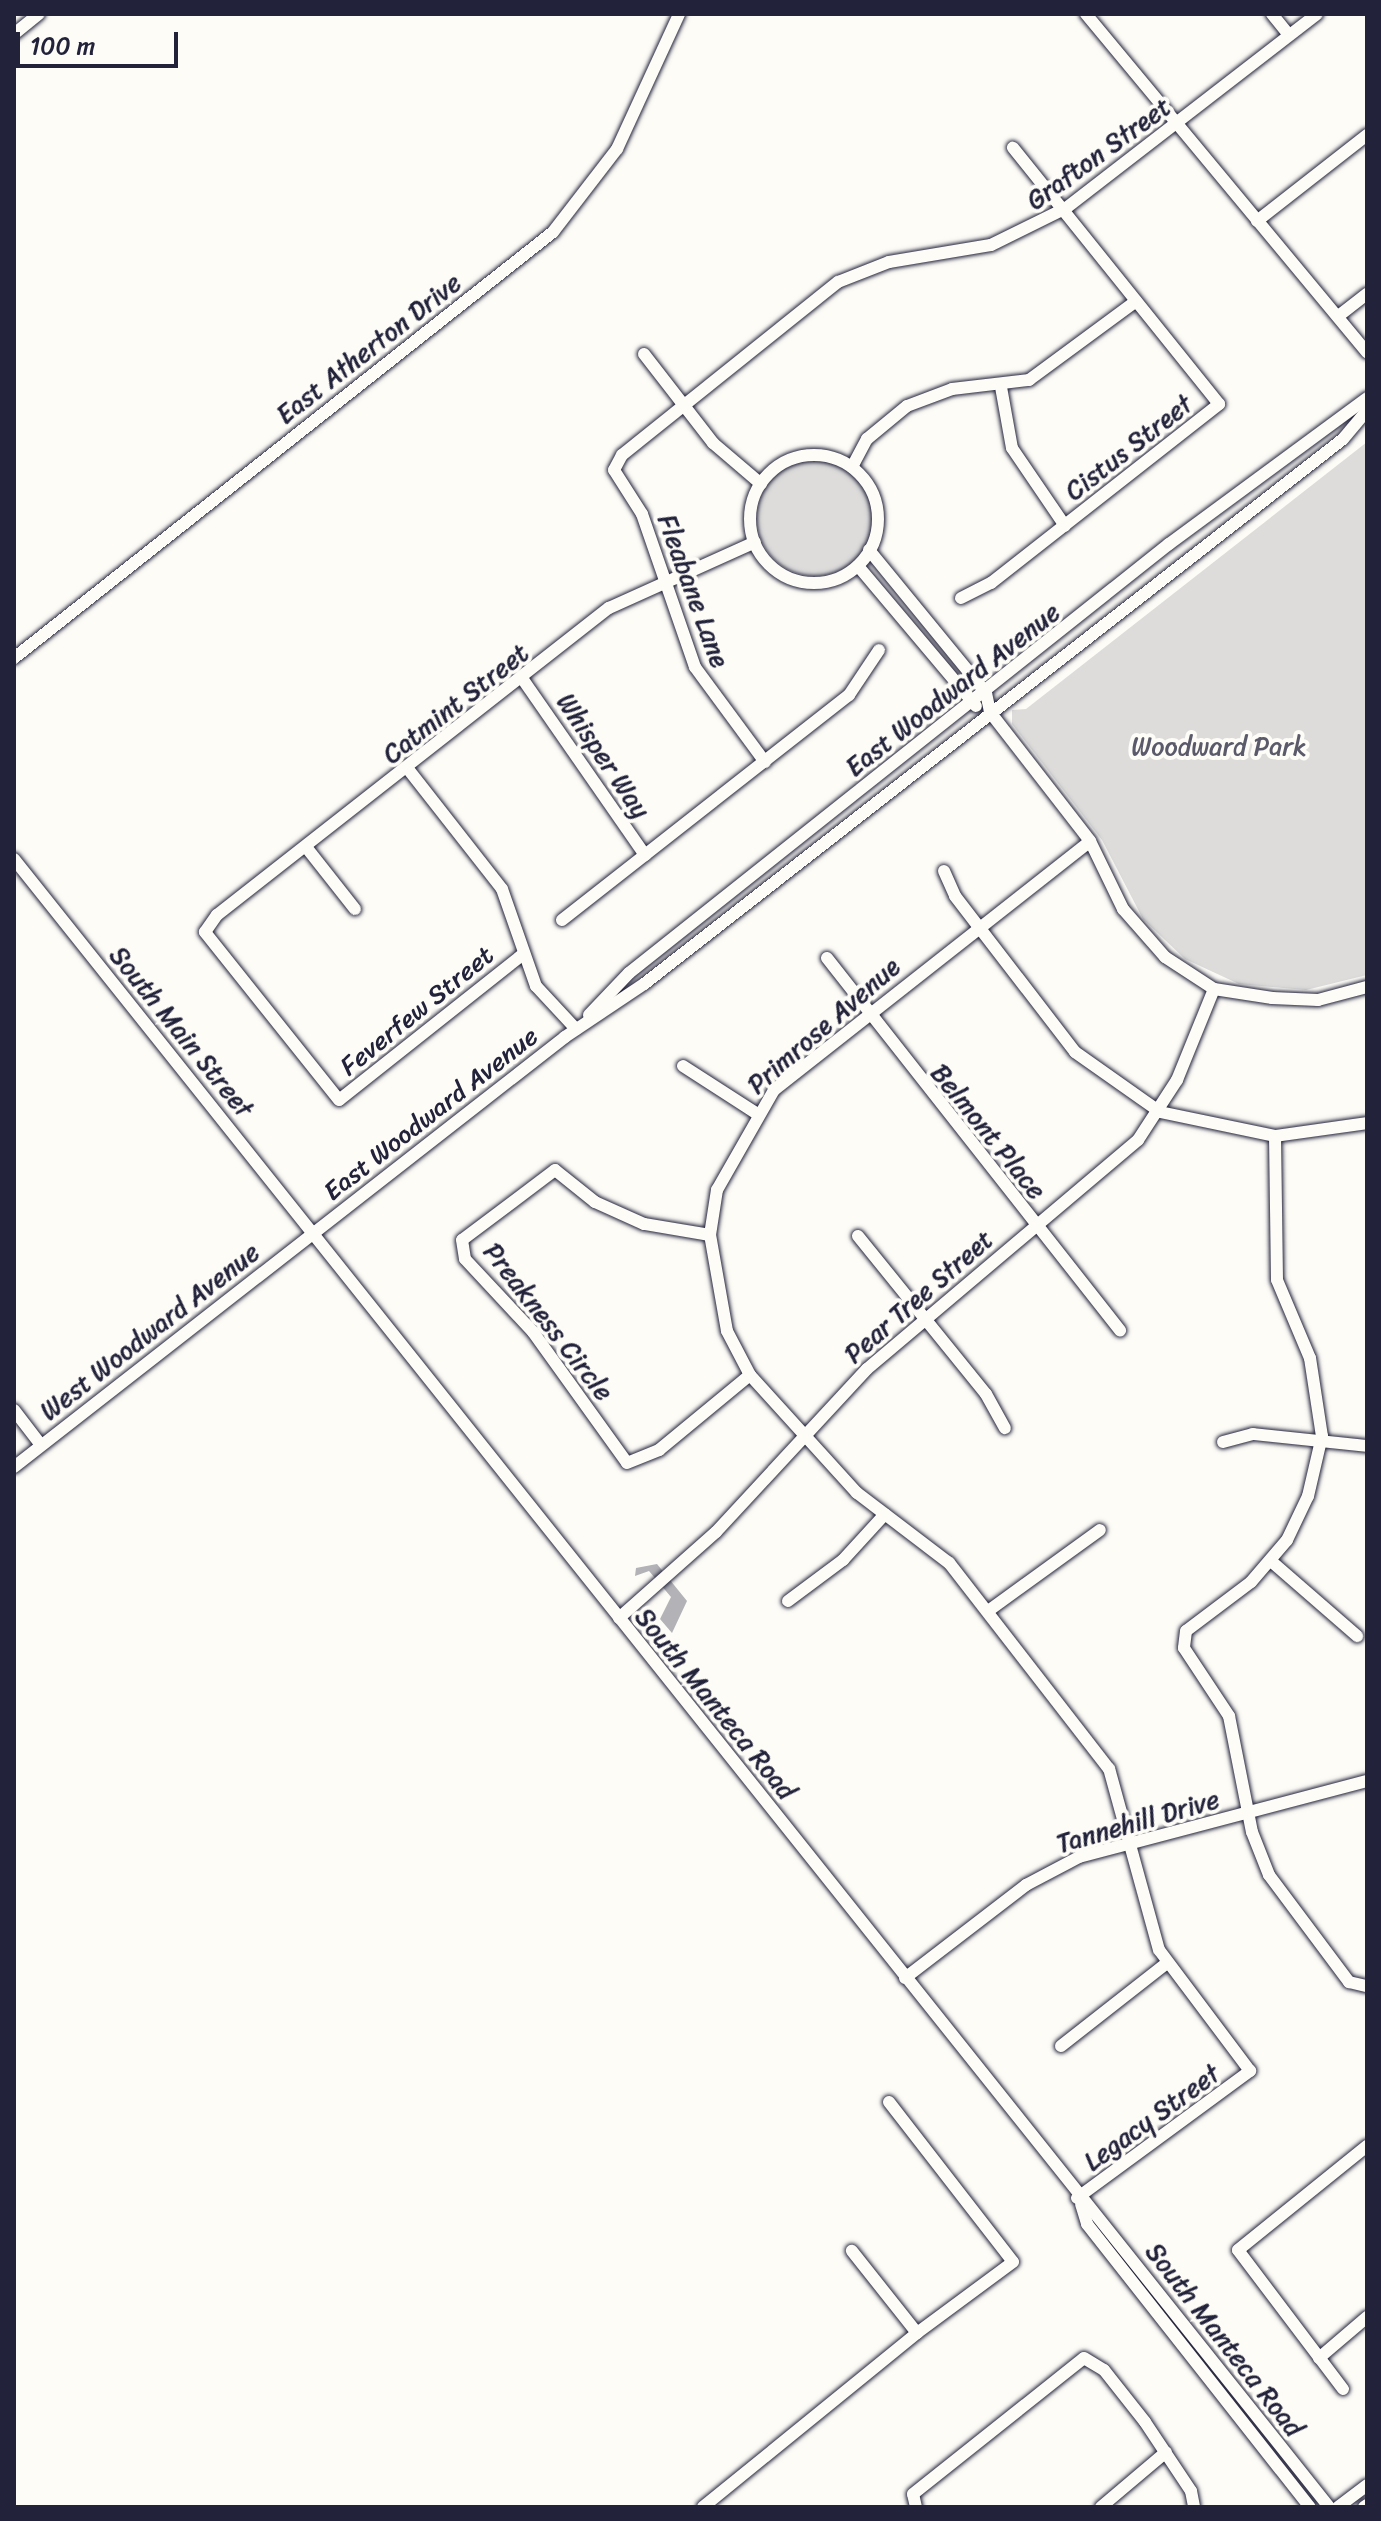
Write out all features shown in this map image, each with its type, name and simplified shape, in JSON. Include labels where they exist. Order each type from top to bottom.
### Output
[{"type":"street","points":[[14,34],[39,14]]},
{"type":"street","name":"East Atherton Drive","points":[[14,658],[553,232],[617,149],[679,14]]},
{"type":"street","points":[[1086,14],[1257,221],[1341,314],[1367,352]]},
{"type":"street","points":[[1272,14],[1289,35]]},
{"type":"street","name":"Grafton Street","points":[[614,470],[622,455],[838,282],[889,262],[991,245],[1066,208],[1317,14]]},
{"type":"street","points":[[1257,221],[1367,135]]},
{"type":"street","points":[[852,467],[867,439],[907,406],[952,389],[1001,387],[1057,363],[1136,301],[1066,208],[1013,148]]},
{"type":"street","points":[[1341,314],[1367,294]]},
{"type":"street","name":"Cistus Street","points":[[961,598],[1065,526],[1219,404],[1136,301]]},
{"type":"street","points":[[644,354],[713,443],[761,484]]},
{"type":"street","points":[[1001,387],[1012,448],[1065,526]]},
{"type":"street","name":"East Woodward Avenue","points":[[576,1029],[629,973],[1367,398]]},
{"type":"street","name":"East Woodward Avenue","points":[[313,1233],[576,1029],[644,984],[1343,439],[1367,410]]},
{"type":"street","points":[[805,456],[852,467],[878,512],[869,550],[858,566],[837,579],[804,582],[776,571],[755,542],[750,515],[761,484],[805,456]]},
{"type":"street","name":"Fleabane Lane","points":[[614,470],[642,514],[708,691],[765,762]]},
{"type":"street","name":"Catmint Street","points":[[339,1100],[205,932],[306,847],[524,681],[609,608],[664,577],[755,542]]},
{"type":"street","points":[[869,550],[986,693],[990,712],[1090,841],[1141,934],[1214,989],[1302,1000],[1367,987]]},
{"type":"street","points":[[858,566],[972,704],[990,712]]},
{"type":"street","points":[[562,920],[849,695],[879,650]]},
{"type":"street","name":"Whisper Way","points":[[524,681],[645,855]]},
{"type":"street","points":[[408,769],[502,889],[522,955],[536,986],[576,1029]]},
{"type":"street","name":"Primrose Avenue","points":[[1090,841],[865,1015],[756,1113],[717,1190],[710,1235],[727,1331],[750,1375],[801,1435],[885,1514],[928,1541],[988,1611],[1109,1769],[1147,1925],[1167,1963],[1250,2071]]},
{"type":"street","points":[[306,847],[355,909]]},
{"type":"street","name":"South Main Street","points":[[14,859],[313,1233]]},
{"type":"street","points":[[944,871],[980,927],[1075,1052],[1160,1112],[1275,1136],[1367,1123]]},
{"type":"street","name":"Feverfew Street","points":[[339,1100],[522,955]]},
{"type":"street","name":"Belmont Place","points":[[827,958],[865,1015],[1120,1330]]},
{"type":"street","name":"Pear Tree Street","points":[[619,1618],[674,1573],[801,1435],[921,1319],[1120,1159],[1160,1112],[1214,989]]},
{"type":"street","points":[[683,1066],[756,1113]]},
{"type":"street","points":[[1275,1136],[1277,1280],[1310,1358],[1322,1436],[1308,1496],[1272,1562],[1183,1638],[1229,1716],[1248,1813],[1269,1875],[1364,1987]]},
{"type":"street","name":"Preakness Circle","points":[[710,1235],[644,1224],[595,1202],[555,1170],[462,1240],[465,1259],[533,1332],[627,1463],[659,1450],[750,1375]]},
{"type":"street","name":"West Woodward Avenue","points":[[14,1467],[113,1386],[313,1233]]},
{"type":"street","name":"South Manteca Road","points":[[313,1233],[1079,2201],[1098,2215],[1329,2507]]},
{"type":"street","points":[[858,1236],[921,1319],[986,1394],[1005,1428]]},
{"type":"street","points":[[14,1410],[41,1445]]},
{"type":"street","points":[[1223,1442],[1253,1434],[1322,1436],[1367,1446]]},
{"type":"street","points":[[788,1601],[843,1560],[885,1514]]},
{"type":"street","points":[[988,1611],[1100,1530]]},
{"type":"street","points":[[1272,1562],[1357,1636]]},
{"type":"street","name":"Tannehill Drive","points":[[905,1978],[1049,1871],[1128,1842],[1367,1781]]},
{"type":"street","points":[[1061,2046],[1167,1963]]},
{"type":"street","name":"Legacy Street","points":[[1079,2201],[1250,2071]]},
{"type":"street","points":[[703,2507],[917,2333],[1013,2262],[889,2102]]},
{"type":"street","points":[[1343,2389],[1238,2250],[1367,2146]]},
{"type":"street","name":"South Manteca Road","points":[[1079,2201],[1087,2224],[1310,2507]]},
{"type":"street","points":[[852,2251],[917,2333]]},
{"type":"street","points":[[1319,2358],[1367,2317]]},
{"type":"street","points":[[916,2507],[913,2494],[1084,2358],[1104,2370],[1166,2452],[1194,2507]]},
{"type":"street","points":[[1101,2507],[1166,2452]]},
{"type":"street","points":[[1338,2507],[1367,2485]]},
{"type":"green space","name":"Woodward Park","points":[[1367,442],[1367,975],[1306,990],[1239,984],[1185,959],[1143,919],[1102,840],[1012,724],[1012,710],[1026,709]]},
{"type":"green space","points":[[815,460],[837,464],[856,477],[869,496],[873,518],[869,540],[856,559],[837,572],[815,576],[793,572],[774,559],[761,540],[757,518],[761,496],[774,477],[793,464]]},
{"type":"shaded area","points":[[657,1564],[687,1601],[672,1633],[660,1619],[671,1597],[649,1571],[635,1576],[636,1568]]}]
